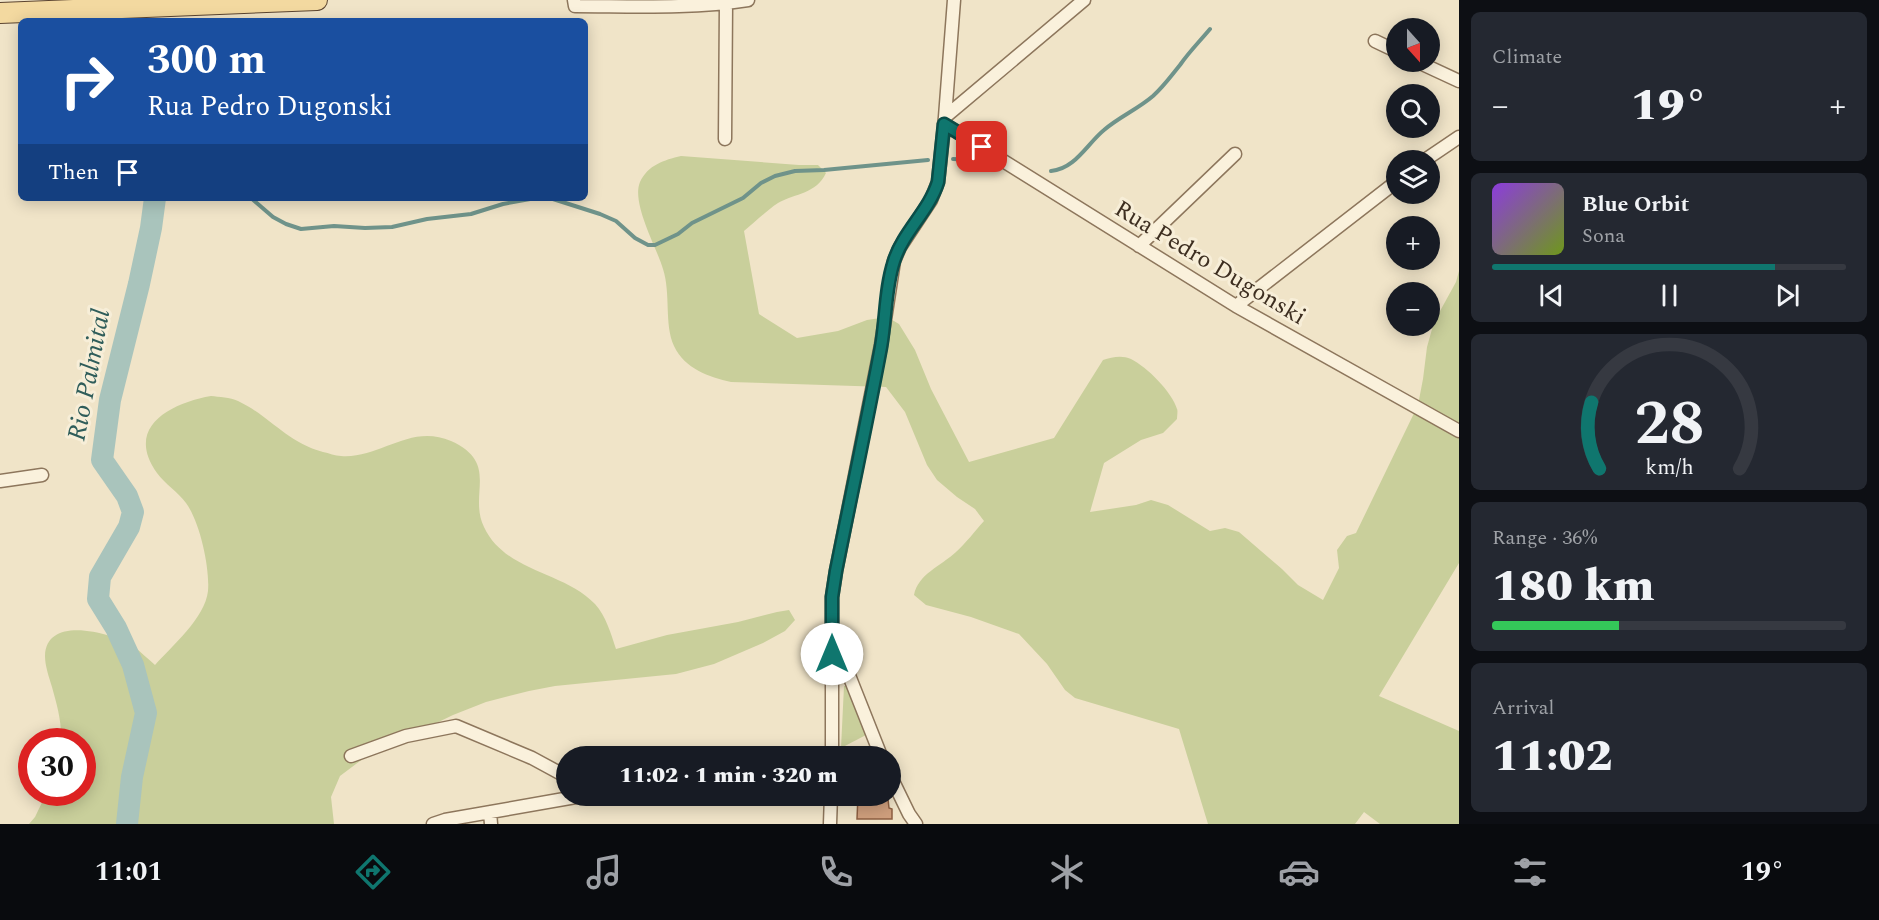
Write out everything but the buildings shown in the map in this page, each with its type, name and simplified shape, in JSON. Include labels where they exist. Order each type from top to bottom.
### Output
[{"type":"main road","points":[[0,14],[61,5],[317,0]]},
{"type":"street","points":[[574,0],[575,6],[726,3],[748,0]]},
{"type":"street","points":[[832,746],[832,597],[836,571],[881,345],[894,261],[900,247],[932,200],[938,182],[954,0]]},
{"type":"street","points":[[945,120],[1084,0]]},
{"type":"street","points":[[725,139],[726,3]]},
{"type":"street","points":[[1375,41],[1386,46]]},
{"type":"street","points":[[1440,72],[1459,81]]},
{"type":"street","name":"Rua Pedro Dugonski","points":[[945,120],[1236,306],[1459,431]]},
{"type":"street","points":[[1440,150],[1459,137]]},
{"type":"street","points":[[1139,246],[1235,154]]},
{"type":"street","points":[[1236,306],[1386,190]]},
{"type":"street","points":[[0,481],[42,475]]},
{"type":"street","points":[[832,634],[877,746]]},
{"type":"street","points":[[351,756],[406,736],[456,726],[532,758],[556,771]]},
{"type":"street","points":[[901,798],[916,824]]},
{"type":"street","points":[[432,824],[444,820],[490,818],[556,802]]},
{"type":"street","points":[[830,824],[831,806]]},
{"type":"green space","points":[[681,156],[818,165],[826,173],[817,185],[778,203],[744,231],[759,314],[797,338],[838,331],[867,320],[887,317],[899,324],[915,350],[931,389],[969,462],[1054,438],[1103,360],[1113,357],[1131,359],[1144,368],[1170,395],[1177,410],[1177,419],[1163,433],[1141,440],[1104,463],[1090,512],[1136,505],[1151,500],[1168,505],[1210,531],[1225,528],[1239,532],[1298,585],[1323,600],[1339,568],[1337,550],[1347,536],[1356,533],[1418,405],[1430,336],[1440,336],[1440,311],[1456,282],[1459,271],[1459,563],[1379,696],[1459,731],[1459,824],[1380,824],[1364,812],[1355,824],[1208,824],[1179,729],[1075,698],[1065,690],[1047,664],[1019,634],[971,617],[926,605],[914,595],[920,581],[956,552],[984,521],[975,509],[937,480],[927,465],[905,412],[886,387],[731,382],[698,371],[684,361],[671,337],[663,269],[639,202],[638,191],[643,176],[652,167]]},
{"type":"green space","points":[[211,396],[238,401],[299,442],[336,456],[369,452],[422,436],[451,441],[475,459],[480,480],[480,515],[493,542],[520,562],[567,584],[595,604],[605,620],[616,649],[667,635],[789,610],[795,620],[785,631],[763,643],[714,664],[676,674],[555,686],[529,691],[486,702],[453,715],[364,758],[340,776],[331,797],[334,824],[29,824],[40,806],[96,806],[96,728],[61,728],[46,664],[48,643],[56,635],[68,631],[82,630],[97,633],[134,647],[155,665],[187,631],[206,601],[207,570],[196,522],[186,503],[157,473],[148,457],[146,443],[149,430],[157,420],[168,411],[196,399]]},
{"type":"green space","points":[[844,686],[848,686],[866,735],[841,746]]},
{"type":"waterway","points":[[1051,171],[1074,161],[1104,130],[1153,96],[1210,29]]},
{"type":"waterway","points":[[953,159],[974,160]]},
{"type":"waterway","points":[[559,201],[616,221],[635,238],[648,245],[655,245],[678,234],[692,223],[743,198],[761,183],[775,176],[795,171],[928,160]]},
{"type":"waterway","name":"Rio Palmital","points":[[127,824],[132,777],[146,713],[133,665],[116,628],[98,599],[100,577],[129,527],[133,512],[127,496],[102,460],[110,400],[139,284],[155,201]]},
{"type":"waterway","points":[[254,201],[273,217],[301,229],[334,226],[392,227],[427,219],[471,214],[519,201]]},
{"type":"route","points":[[832,654],[832,597],[836,571],[881,345],[894,261],[900,247],[932,200],[938,182],[944,124],[982,147]]}]
